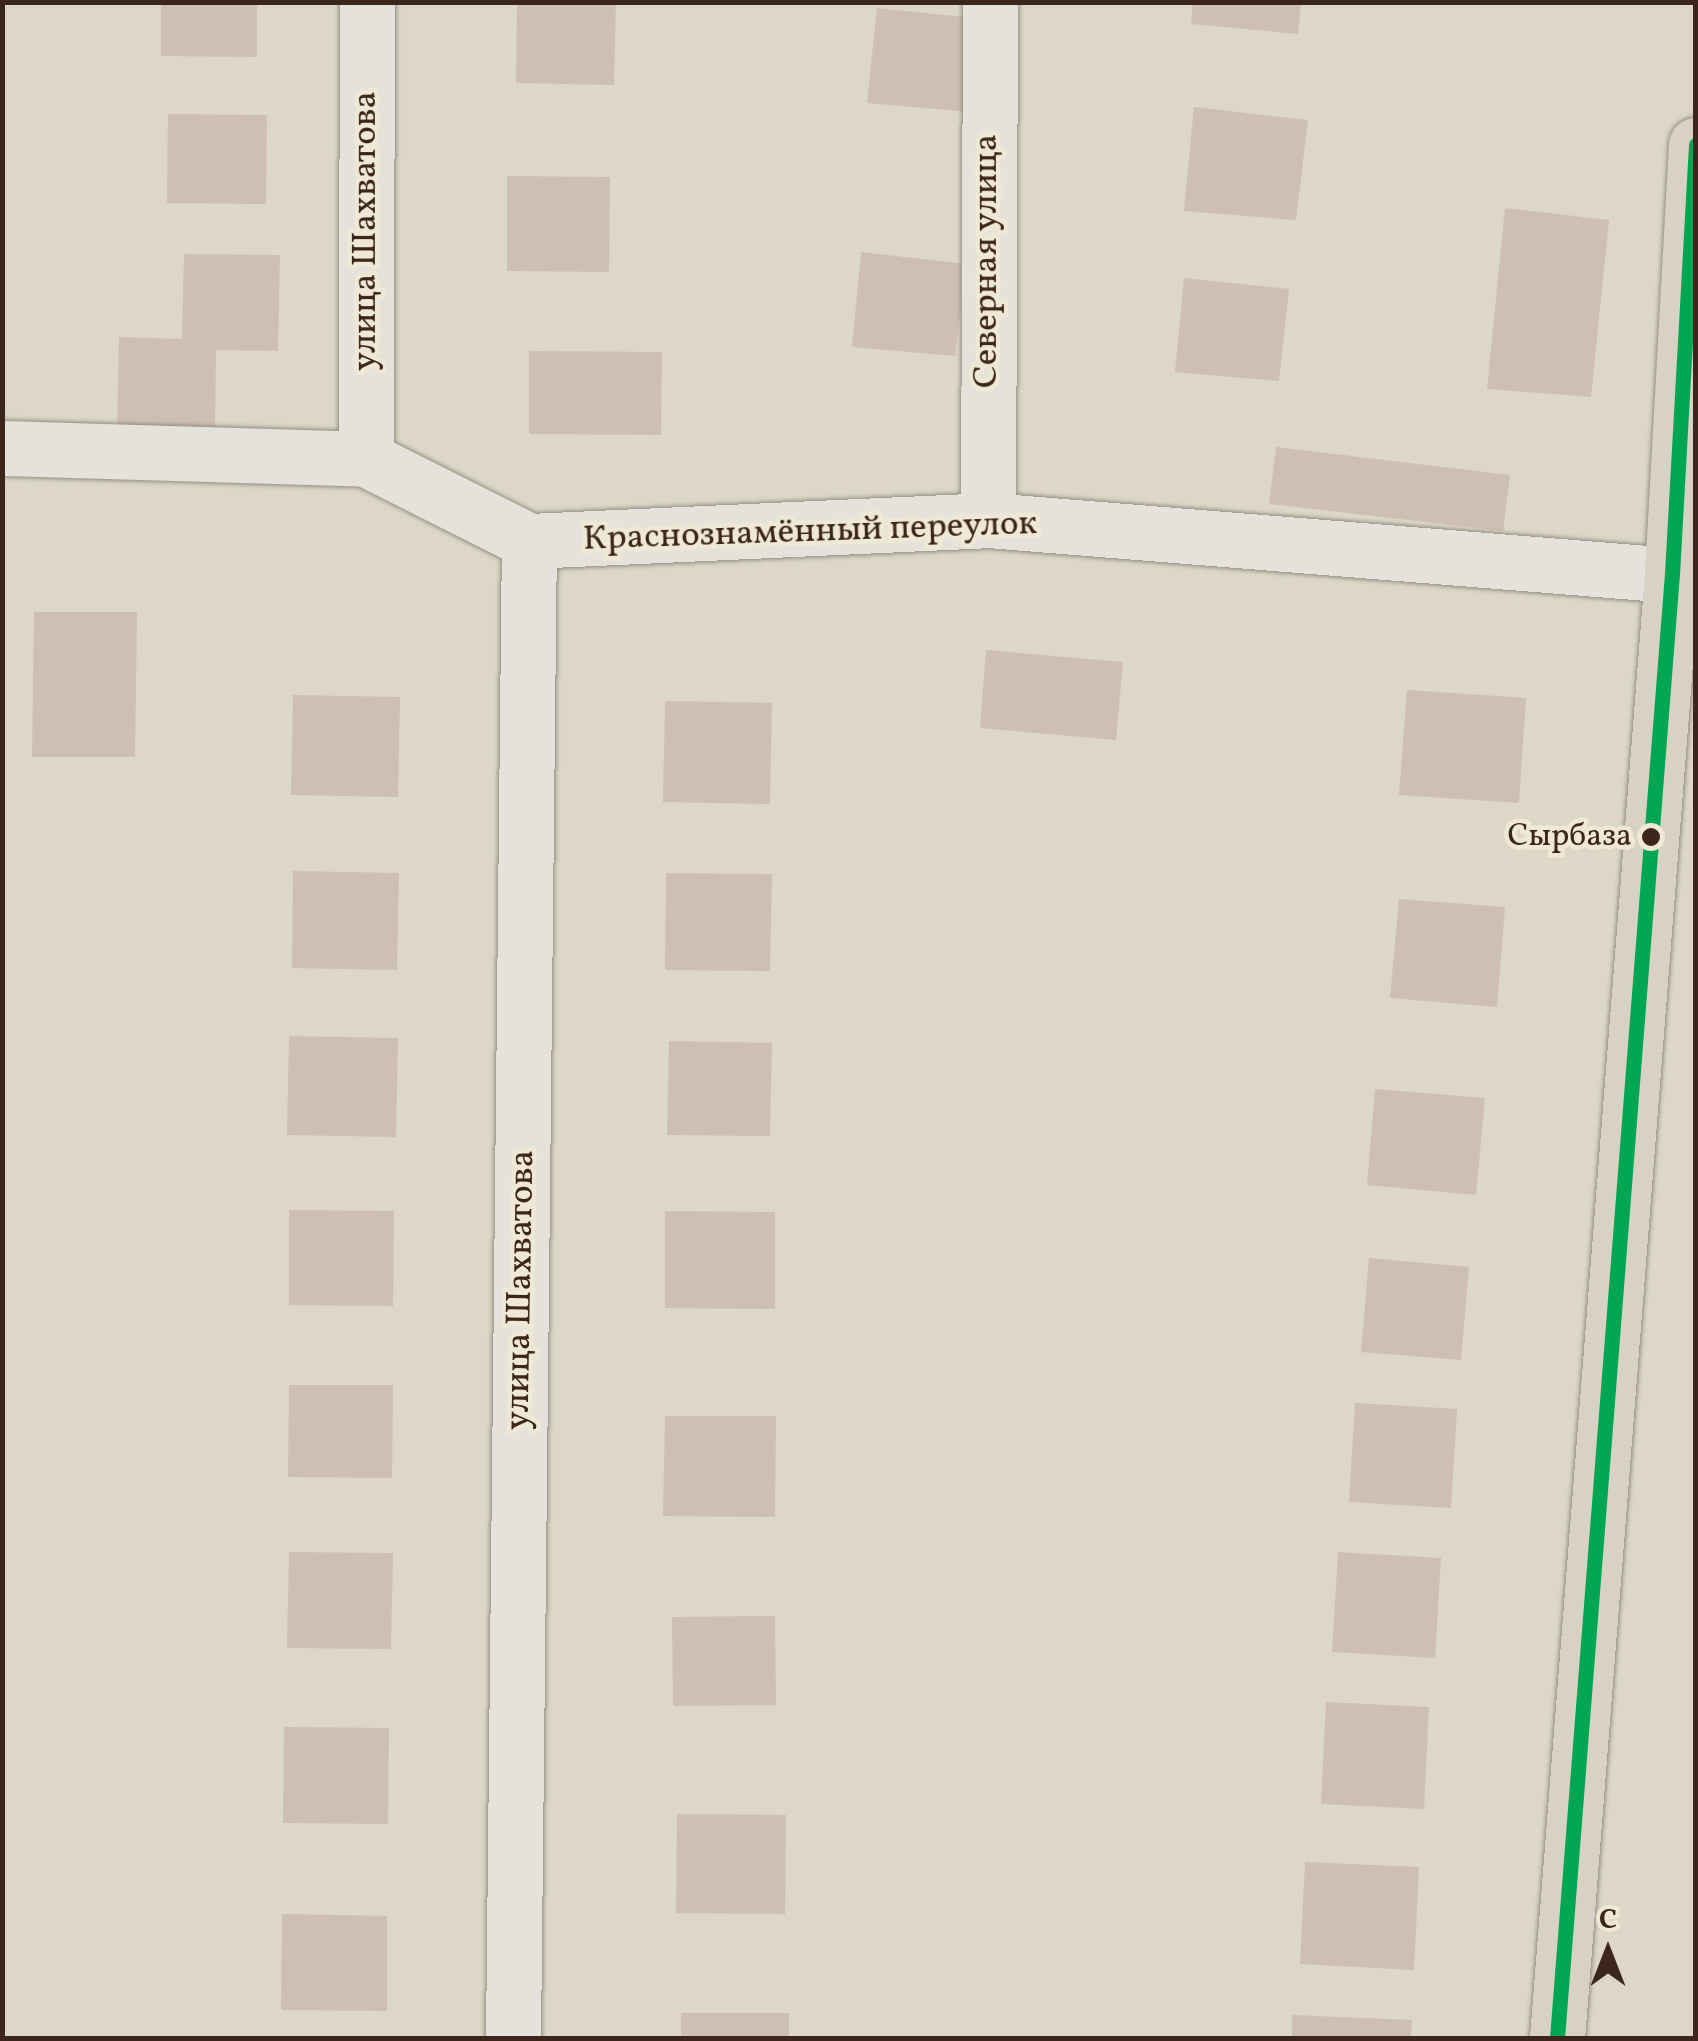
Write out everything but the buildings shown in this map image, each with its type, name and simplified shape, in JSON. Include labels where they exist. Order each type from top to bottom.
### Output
[{"type":"main road","points":[[1557,2038],[1684,576],[1696,144]]},
{"type":"street","name":"улица Шахватова","points":[[366,459],[367,2]]},
{"type":"street","name":"Северная улица","points":[[988,520],[990,2]]},
{"type":"street","name":"Краснознамённый переулок","points":[[2,448],[366,459],[529,541],[988,520],[1684,576]]},
{"type":"street","name":"улица Шахватова","points":[[513,2038],[529,541]]},
{"type":"transit line","points":[[1557,2038],[1672,574],[1696,145]]},
{"type":"place","name":"Сырбаза","points":[[1651,837]]}]
